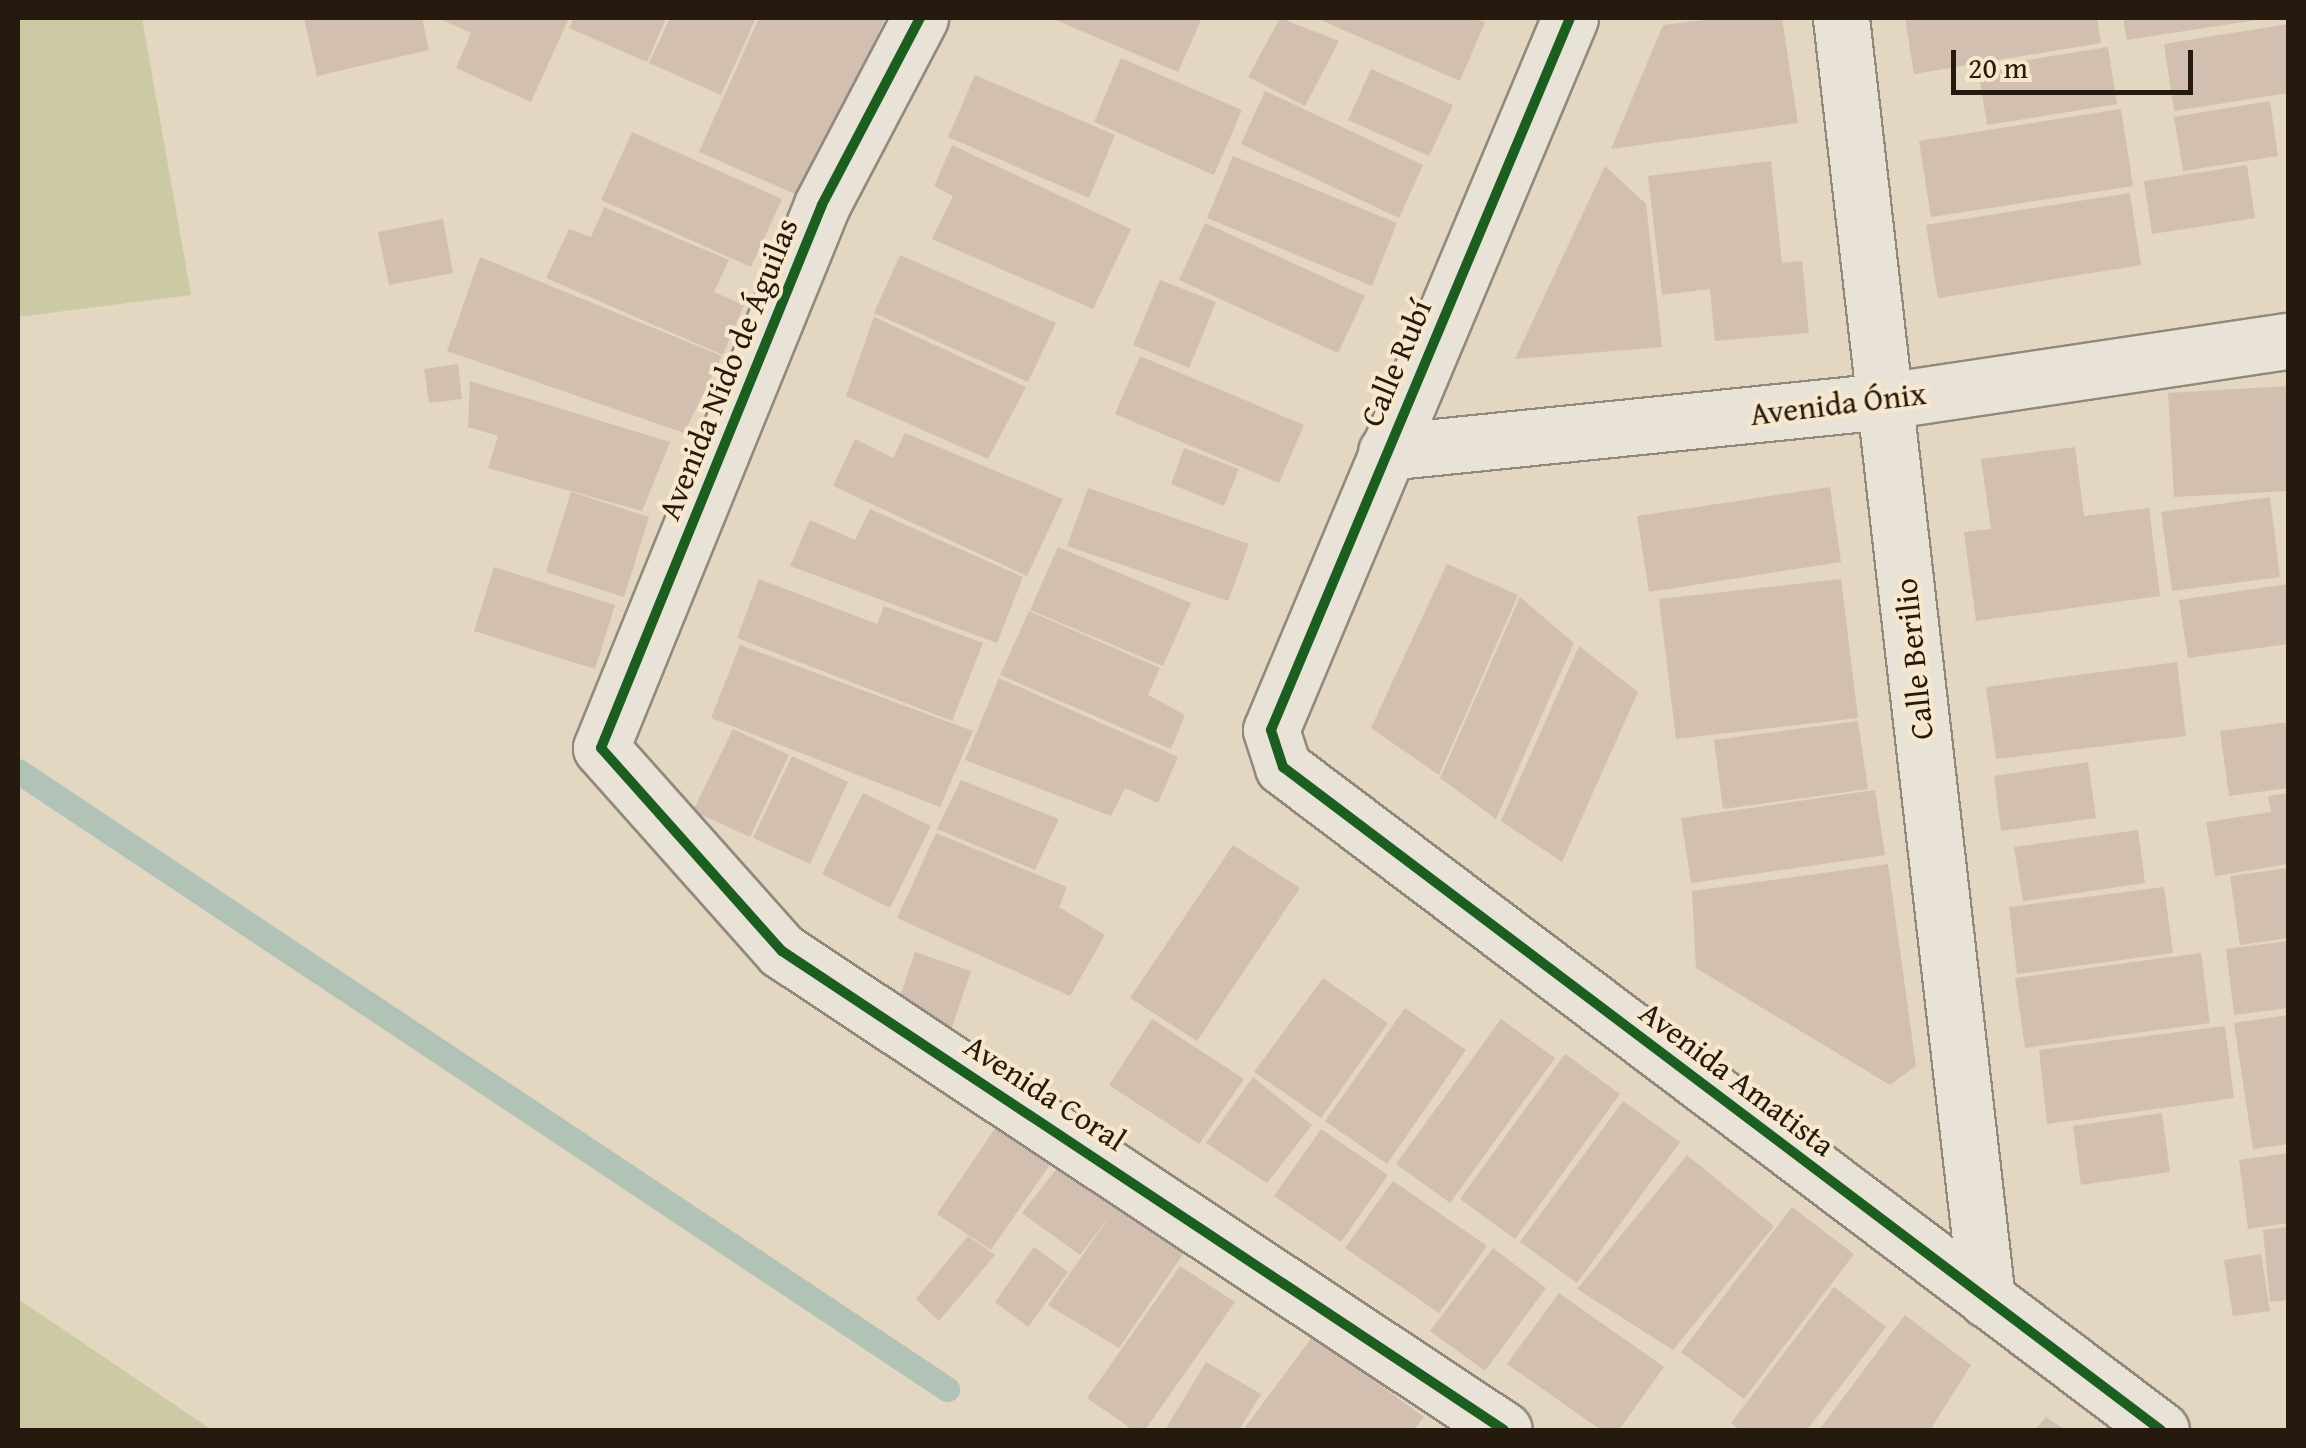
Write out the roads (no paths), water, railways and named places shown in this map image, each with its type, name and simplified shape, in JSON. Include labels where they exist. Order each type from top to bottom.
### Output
[{"type":"street","name":"Avenida Nido de Águilas","points":[[601,748],[822,205],[920,18]]},
{"type":"street","name":"Calle Rubí","points":[[1277,749],[1386,452],[1570,18]]},
{"type":"street","name":"Calle Berilio","points":[[1842,18],[1986,1300]]},
{"type":"street","name":"Avenida Ónix","points":[[1386,452],[1885,401],[2288,342]]},
{"type":"street","name":"Avenida Coral","points":[[601,748],[782,951],[1504,1430]]},
{"type":"street","name":"Avenida Amatista","points":[[1277,749],[1986,1300],[2161,1430]]},
{"type":"waterway","points":[[18,771],[947,1389]]}]
